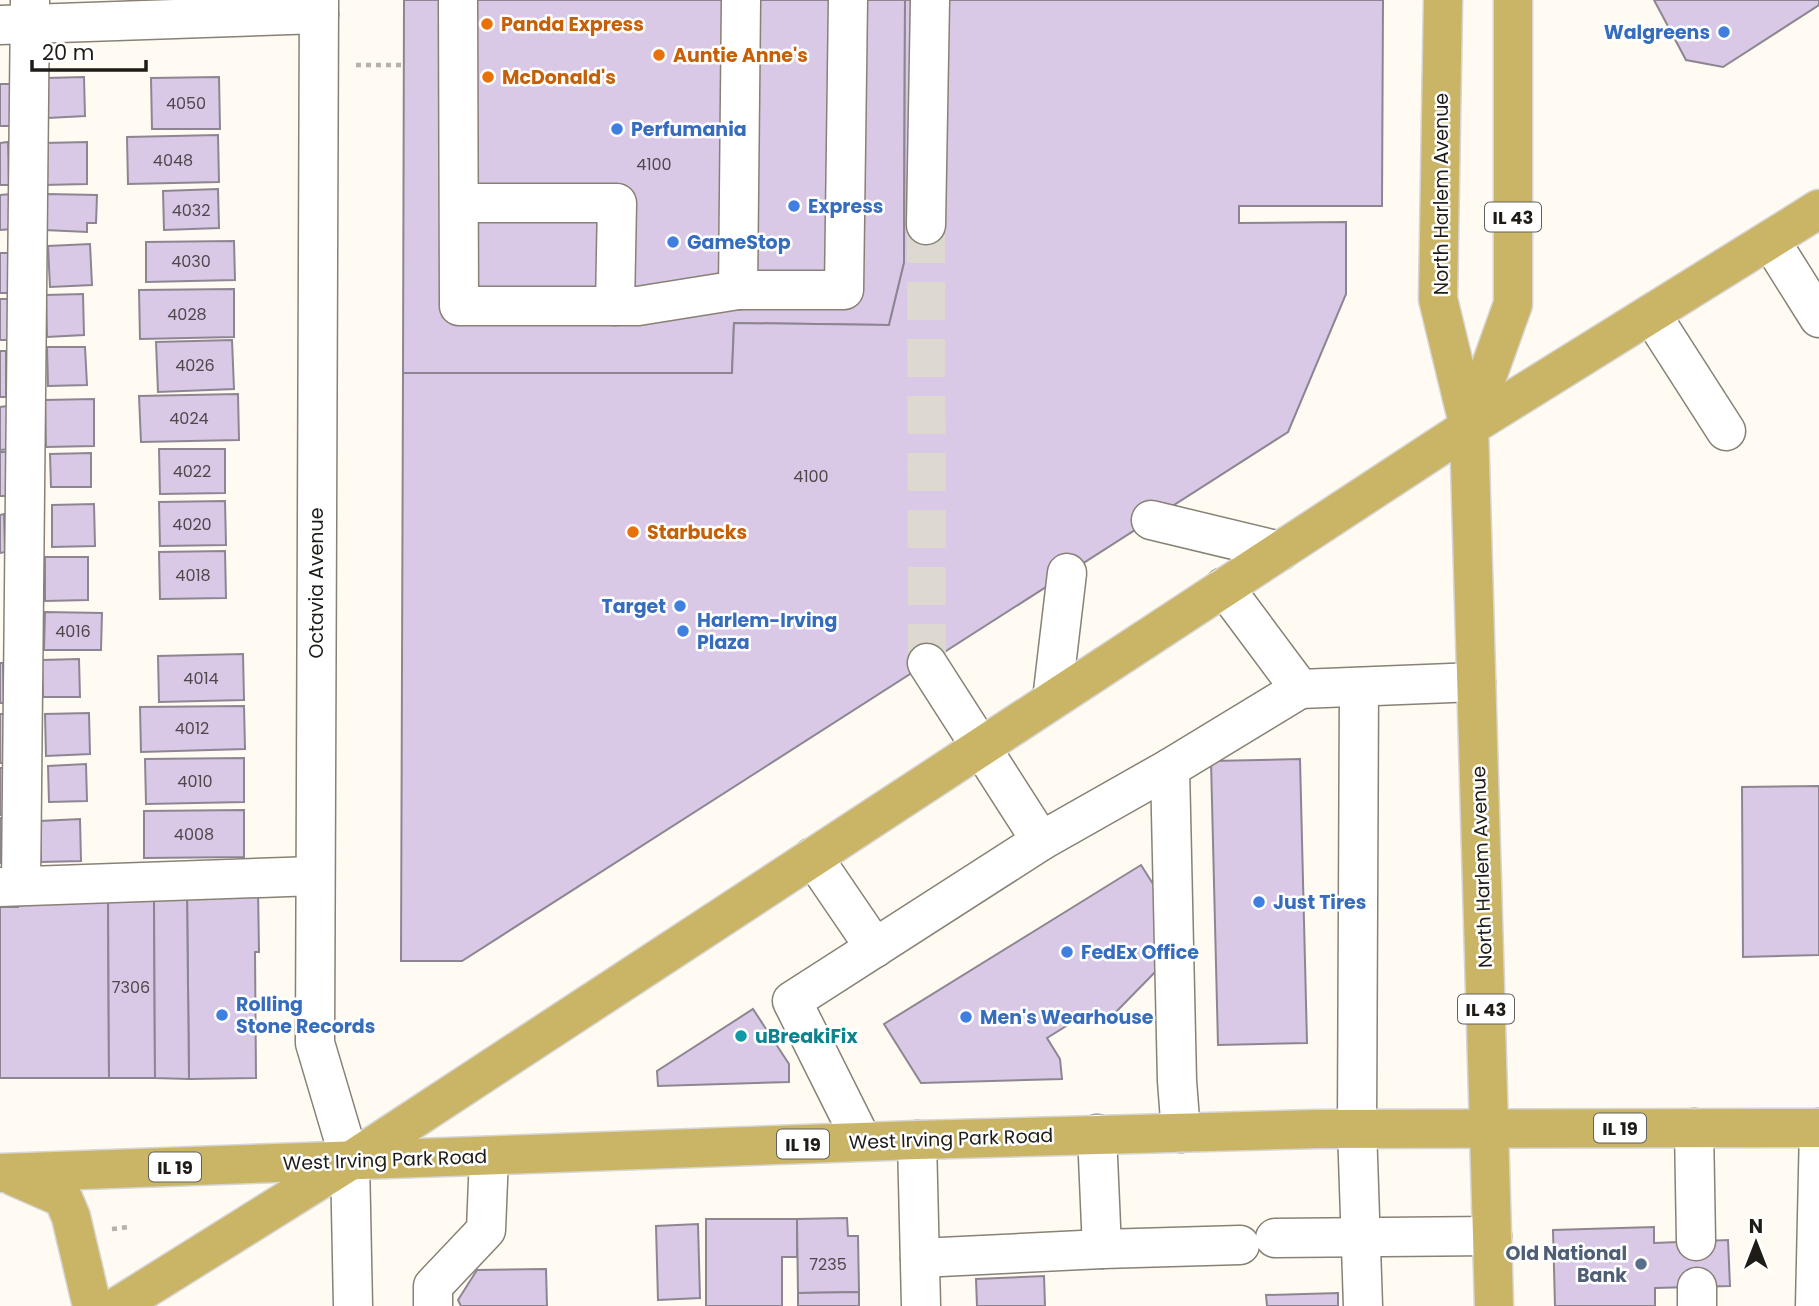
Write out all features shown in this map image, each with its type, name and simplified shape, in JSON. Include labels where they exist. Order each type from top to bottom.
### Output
[{"type":"main road","name":"North Harlem Avenue","points":[[1443,0],[1438,299],[1469,427],[1494,1306]]},
{"type":"main road","name":"North Harlem Avenue","points":[[1469,427],[1513,304],[1513,0]]},
{"type":"main road","points":[[118,1306],[350,1161],[1469,427],[1819,209]]},
{"type":"main road","name":"West Irving Park Road","points":[[2,1172],[917,1140],[1357,1128],[1819,1128]]},
{"type":"main road","points":[[2,1172],[63,1198],[71,1217],[92,1306]]},
{"type":"street","points":[[458,0],[459,306],[638,306],[738,290],[844,290],[848,0]]},
{"type":"street","points":[[738,290],[741,0]]},
{"type":"street","points":[[926,225],[929,0]]},
{"type":"street","points":[[315,876],[10,886],[20,16],[319,7]]},
{"type":"street","name":"Octavia Avenue","points":[[319,7],[315,1043],[350,1161],[354,1306]]},
{"type":"street","points":[[459,202],[617,203],[615,306]]},
{"type":"street","points":[[1770,240],[1819,318]]},
{"type":"street","points":[[1651,314],[1726,431]]},
{"type":"street","points":[[1151,520],[1280,551]]},
{"type":"street","points":[[1052,700],[1068,573]]},
{"type":"street","points":[[1224,587],[1300,689]]},
{"type":"street","points":[[927,663],[1041,841]]},
{"type":"street","points":[[862,1142],[792,1001],[1041,841],[1170,768],[1300,689],[1476,682]]},
{"type":"street","points":[[1359,687],[1357,1128],[1363,1306]]},
{"type":"street","points":[[1170,768],[1177,1081],[1181,1133]]},
{"type":"street","points":[[813,857],[875,948]]},
{"type":"street","points":[[1694,1128],[1696,1241]]},
{"type":"street","points":[[1815,1306],[1819,1128]]},
{"type":"street","points":[[1097,1135],[1102,1249]]},
{"type":"street","points":[[917,1140],[921,1306]]},
{"type":"street","points":[[433,1306],[433,1286],[486,1230],[489,1156]]},
{"type":"street","points":[[920,1258],[1258,1241],[1492,1236]]},
{"type":"path","points":[[366,65],[404,65]]},
{"type":"building","points":[[404,0],[905,0],[904,263],[889,325],[734,323],[732,373],[403,373]]},
{"type":"building","name":"Harlem-Irving Plaza","points":[[905,0],[1383,0],[1382,206],[1239,206],[1239,223],[1346,222],[1346,294],[1288,432],[462,961],[401,961],[403,373],[732,373],[734,323],[889,325],[904,263]]},
{"type":"building","name":"Walgreens","points":[[1654,0],[1819,0],[1819,5],[1723,67],[1686,60]]},
{"type":"building","points":[[84,77],[85,116],[48,118],[46,78]]},
{"type":"building","points":[[219,77],[220,129],[152,129],[151,78]]},
{"type":"building","points":[[0,84],[11,84],[12,126],[0,126]]},
{"type":"building","points":[[218,135],[219,182],[128,184],[127,137]]},
{"type":"building","points":[[8,142],[9,185],[0,185],[0,143]]},
{"type":"building","points":[[87,142],[87,184],[44,185],[44,143]]},
{"type":"building","points":[[218,189],[219,228],[164,230],[163,191]]},
{"type":"building","points":[[11,194],[12,229],[0,230],[0,195]]},
{"type":"building","points":[[46,194],[97,195],[96,223],[87,223],[87,232],[45,230]]},
{"type":"building","points":[[234,241],[235,280],[146,282],[146,242]]},
{"type":"building","points":[[90,244],[92,285],[50,287],[48,246]]},
{"type":"building","points":[[0,253],[9,253],[8,293],[0,293]]},
{"type":"building","points":[[234,289],[234,337],[140,339],[139,290]]},
{"type":"building","points":[[83,294],[84,335],[47,337],[46,295]]},
{"type":"building","points":[[0,299],[8,299],[9,340],[0,340]]},
{"type":"building","points":[[232,340],[234,389],[158,392],[156,342]]},
{"type":"building","points":[[47,347],[85,347],[87,385],[48,386]]},
{"type":"building","points":[[0,351],[6,351],[6,397],[0,397]]},
{"type":"building","points":[[238,394],[239,440],[141,442],[139,396]]},
{"type":"building","points":[[94,399],[94,446],[46,447],[45,400]]},
{"type":"building","points":[[8,406],[9,449],[0,450],[0,407]]},
{"type":"building","points":[[159,449],[225,449],[225,493],[160,494]]},
{"type":"building","points":[[0,452],[10,452],[11,496],[0,496]]},
{"type":"building","points":[[91,453],[91,487],[51,487],[50,454]]},
{"type":"building","points":[[225,501],[226,545],[160,546],[159,502]]},
{"type":"building","points":[[94,504],[95,546],[52,547],[52,505]]},
{"type":"building","points":[[4,514],[5,552],[0,553],[0,515]]},
{"type":"building","points":[[225,551],[226,598],[160,599],[159,552]]},
{"type":"building","points":[[45,557],[88,557],[88,600],[45,601]]},
{"type":"building","points":[[45,612],[102,613],[101,650],[44,650]]},
{"type":"building","points":[[243,654],[244,700],[159,702],[158,656]]},
{"type":"building","points":[[79,659],[80,697],[43,697],[42,660]]},
{"type":"building","points":[[0,663],[3,663],[4,703],[0,703]]},
{"type":"building","points":[[244,706],[245,749],[141,752],[140,707]]},
{"type":"building","points":[[89,713],[90,754],[46,756],[45,714]]},
{"type":"building","points":[[0,714],[6,714],[8,763],[0,763]]},
{"type":"building","points":[[244,758],[244,802],[146,804],[145,759]]},
{"type":"building","name":"Just Tires","points":[[1300,759],[1307,1043],[1218,1045],[1211,761]]},
{"type":"building","points":[[86,764],[87,801],[49,802],[48,766]]},
{"type":"building","points":[[0,768],[6,768],[8,814],[0,815]]},
{"type":"building","points":[[1819,786],[1819,955],[1743,957],[1742,787]]},
{"type":"building","points":[[244,810],[244,857],[144,858],[144,811]]},
{"type":"building","points":[[0,818],[8,818],[9,863],[0,863]]},
{"type":"building","points":[[80,819],[81,861],[41,862],[40,821]]},
{"type":"building","points":[[1141,865],[1160,895],[1161,966],[1113,1015],[1084,1015],[1047,1038],[1060,1059],[1062,1079],[921,1083],[884,1024]]},
{"type":"building","name":"Rolling Stone Records","points":[[258,888],[259,952],[255,952],[256,1078],[189,1079],[187,889]]},
{"type":"building","points":[[108,893],[109,1078],[0,1078],[0,907],[18,907],[17,896]]},
{"type":"building","points":[[108,893],[154,893],[155,1078],[109,1078]]},
{"type":"building","points":[[187,895],[189,1079],[155,1078],[154,896]]},
{"type":"building","name":"uBreakiFix","points":[[753,1009],[789,1064],[789,1082],[658,1086],[657,1071]]},
{"type":"building","points":[[847,1218],[848,1236],[858,1236],[859,1292],[798,1293],[797,1219]]},
{"type":"building","points":[[706,1219],[797,1219],[797,1257],[782,1257],[782,1306],[706,1306]]},
{"type":"building","points":[[698,1224],[700,1298],[658,1300],[656,1226]]},
{"type":"building","name":"Old National Bank","points":[[1654,1227],[1654,1243],[1728,1240],[1730,1286],[1655,1288],[1655,1306],[1555,1306],[1553,1230]]},
{"type":"building","points":[[546,1269],[547,1306],[461,1306],[458,1300],[477,1270]]},
{"type":"building","points":[[1044,1276],[1045,1306],[977,1306],[976,1279]]},
{"type":"building","points":[[859,1292],[859,1306],[798,1306],[798,1293]]},
{"type":"building","points":[[1338,1293],[1338,1306],[1267,1306],[1266,1295]]},
{"type":"tunnel","points":[[926,225],[927,663]]},
{"type":"place","name":"Panda Express","points":[[487,24]]},
{"type":"place","name":"Walgreens","points":[[1724,32]]},
{"type":"place","name":"Auntie Anne's","points":[[659,55]]},
{"type":"place","name":"McDonald's","points":[[488,77]]},
{"type":"place","name":"Perfumania","points":[[617,129]]},
{"type":"place","name":"Express","points":[[794,206]]},
{"type":"place","name":"GameStop","points":[[673,242]]},
{"type":"place","name":"Starbucks","points":[[633,532]]},
{"type":"place","name":"Target","points":[[680,606]]},
{"type":"place","name":"Harlem-Irving Plaza","points":[[683,631]]},
{"type":"place","name":"Just Tires","points":[[1259,902]]},
{"type":"place","name":"FedEx Office","points":[[1067,952]]},
{"type":"place","name":"Rolling Stone Records","points":[[222,1015]]},
{"type":"place","name":"Men's Wearhouse","points":[[966,1017]]},
{"type":"place","name":"uBreakiFix","points":[[741,1036]]},
{"type":"place","name":"Old National Bank","points":[[1641,1264]]}]
